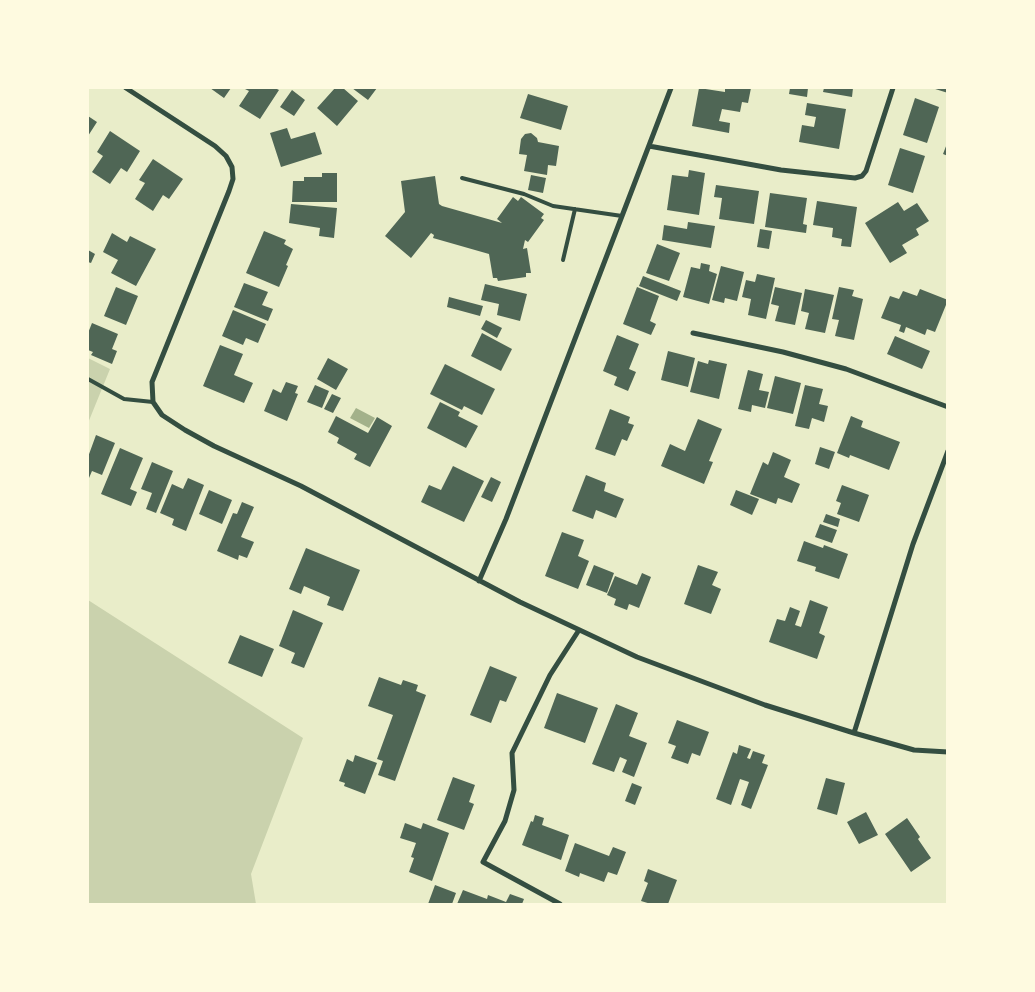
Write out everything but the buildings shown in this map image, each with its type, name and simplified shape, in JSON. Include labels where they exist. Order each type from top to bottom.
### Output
[{"type":"street","points":[[126,88],[215,146],[226,156],[232,167],[233,179],[152,382],[153,402],[162,415],[214,446],[301,486],[478,581],[637,657],[765,705],[854,733],[914,750],[948,752]]},
{"type":"street","points":[[478,581],[506,519],[671,88]]},
{"type":"street","points":[[649,146],[781,170],[855,178],[862,176],[866,171],[893,88]]},
{"type":"street","points":[[693,333],[783,352],[846,369],[948,407]]},
{"type":"street","points":[[854,733],[913,544],[948,451]]},
{"type":"street","points":[[560,904],[483,862],[506,821],[514,790],[512,753],[550,675],[579,630]]},
{"type":"lane","points":[[462,178],[524,194],[553,206],[622,216]]},
{"type":"lane","points":[[563,260],[575,209]]},
{"type":"lane","points":[[88,379],[124,399],[153,402]]},
{"type":"shaded area","points":[[88,358],[110,369],[88,423]]},
{"type":"shaded area","points":[[356,408],[375,418],[369,428],[350,418]]},
{"type":"shaded area","points":[[88,600],[303,738],[251,874],[256,904],[88,904]]}]
